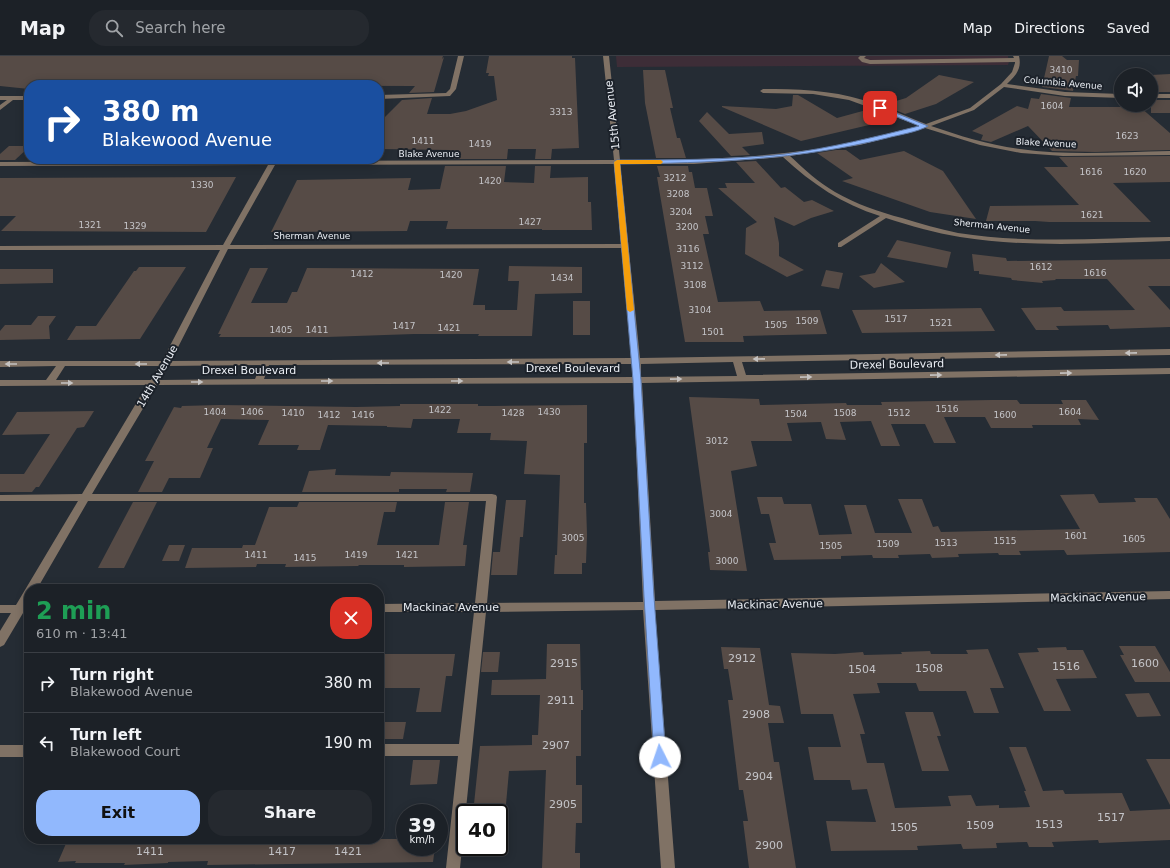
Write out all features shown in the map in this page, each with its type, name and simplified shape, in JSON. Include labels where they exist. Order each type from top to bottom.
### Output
[{"type":"street","points":[[384,97],[448,95],[453,89],[462,56]]},
{"type":"street","name":"15th Avenue","points":[[606,56],[636,361],[649,606],[668,868]]},
{"type":"street","points":[[864,56],[861,58],[864,61],[870,62],[1017,58]]},
{"type":"street","points":[[943,56],[949,61]]},
{"type":"street","name":"Blake Avenue","points":[[384,161],[694,162],[786,155],[860,143],[925,126],[972,109],[1003,85],[1015,73],[1017,58]]},
{"type":"street","name":"Columbia Avenue","points":[[1003,85],[1065,94],[1114,96]]},
{"type":"street","name":"Blake Avenue","points":[[763,91],[818,92],[843,96],[968,141],[1001,149],[1032,153],[1073,154],[1170,152]]},
{"type":"street","points":[[1158,96],[1170,96]]},
{"type":"street","points":[[0,98],[24,98]]},
{"type":"street","points":[[0,108],[12,98]]},
{"type":"street","name":"Sherman Avenue","points":[[786,155],[809,177],[833,194],[885,216],[927,228],[999,239],[1170,239]]},
{"type":"street","name":"Blake Avenue","points":[[0,164],[24,164]]},
{"type":"street","name":"14th Avenue","points":[[34,584],[165,364],[226,246],[272,164]]},
{"type":"street","points":[[841,245],[885,216]]},
{"type":"street","name":"Sherman Avenue","points":[[0,248],[226,246],[624,246]]},
{"type":"street","name":"Drexel Boulevard","points":[[0,383],[258,382],[534,371],[636,361],[1170,352]]},
{"type":"street","points":[[737,359],[742,378]]},
{"type":"street","points":[[258,382],[266,363]]},
{"type":"street","name":"Drexel Boulevard","points":[[0,364],[266,363],[534,371],[637,380],[1170,371]]},
{"type":"street","points":[[49,383],[62,364]]},
{"type":"street","points":[[0,498],[492,496],[453,868]]},
{"type":"street","name":"Mackinac Avenue","points":[[384,608],[649,606],[1170,595]]},
{"type":"street","points":[[0,609],[24,609]]},
{"type":"street","points":[[0,642],[24,609]]},
{"type":"street","points":[[384,750],[466,750]]},
{"type":"street","points":[[0,751],[24,751]]},
{"type":"shaded area","points":[[616,56],[1008,56],[1009,62],[1008,65],[617,67]]},
{"type":"building","points":[[0,56],[443,56],[442,59],[444,57],[434,92],[409,93],[415,86],[384,86],[384,80],[24,80],[24,88],[0,86]]},
{"type":"building","points":[[489,56],[572,56],[572,58],[575,58],[579,148],[552,149],[551,159],[535,159],[536,149],[508,149],[507,159],[447,159],[449,150],[384,149],[384,118],[402,100],[432,98],[427,114],[450,114],[466,111],[497,100],[494,76],[488,76],[489,73],[486,73]]},
{"type":"building","points":[[1049,56],[1062,56],[1067,60],[1079,60],[1078,76],[1076,76],[1073,91],[1042,87]]},
{"type":"building","points":[[643,70],[665,70],[673,108],[670,108],[677,138],[680,138],[686,158],[656,158],[645,103]]},
{"type":"building","points":[[1170,74],[1170,92],[1158,92],[1158,75]]},
{"type":"building","points":[[939,75],[974,82],[936,104],[905,114],[883,105],[906,98]]},
{"type":"building","points":[[1041,94],[1071,98],[1069,107],[1114,107],[1114,112],[1146,112],[1170,133],[1170,150],[1095,152],[1052,151],[1028,126],[991,142],[981,140],[983,135],[972,131],[1017,106],[1028,109],[1031,98],[1039,99]]},
{"type":"building","points":[[793,95],[798,95],[837,118],[870,109],[893,118],[886,121],[801,141],[722,107],[776,109],[792,106]]},
{"type":"building","points":[[1158,100],[1170,100],[1170,113],[1151,113],[1158,112]]},
{"type":"building","points":[[707,112],[729,134],[762,132],[764,144],[742,147],[750,155],[731,156],[699,121]]},
{"type":"building","points":[[9,146],[24,146],[24,152],[15,160],[0,160],[0,154]]},
{"type":"building","points":[[846,150],[860,160],[904,151],[943,171],[976,219],[930,212],[842,181],[853,178],[817,153]]},
{"type":"building","points":[[1170,156],[1170,182],[1113,183],[1151,222],[986,221],[990,206],[1079,205],[1044,167],[1068,167],[1059,157]]},
{"type":"building","points":[[756,161],[781,188],[785,187],[804,202],[812,200],[834,211],[811,218],[794,226],[774,217],[779,243],[779,256],[804,270],[787,277],[745,254],[746,228],[757,222],[718,188],[727,188],[725,183],[755,183],[736,162]]},
{"type":"building","points":[[445,166],[506,166],[504,182],[534,183],[535,166],[551,166],[550,178],[588,177],[588,202],[591,202],[592,230],[446,229],[448,221],[410,221],[407,231],[271,232],[297,180],[411,178],[408,190],[440,189]]},
{"type":"building","points":[[657,166],[688,166],[689,172],[692,172],[695,188],[707,188],[713,216],[705,216],[709,234],[703,234],[718,302],[760,301],[764,311],[820,310],[827,334],[743,336],[744,342],[685,342],[657,177],[660,177]]},
{"type":"building","points":[[236,177],[206,232],[1,231],[16,216],[0,216],[0,178]]},
{"type":"building","points":[[897,240],[951,252],[947,268],[887,257]]},
{"type":"building","points":[[972,254],[1006,258],[1007,261],[1170,259],[1170,286],[1148,286],[1170,310],[1170,327],[1110,329],[1108,325],[1056,326],[1059,330],[1036,330],[1021,308],[1061,307],[1064,311],[1135,310],[1107,279],[1055,279],[1056,280],[1042,281],[1043,283],[1012,280],[1011,278],[979,274],[979,271],[974,271]]},
{"type":"building","points":[[881,263],[905,282],[874,288],[859,276],[875,273]]},
{"type":"building","points":[[509,266],[582,267],[582,293],[535,294],[532,336],[414,334],[327,337],[219,337],[221,334],[218,334],[250,268],[268,268],[251,303],[287,303],[292,292],[297,292],[307,268],[479,269],[473,305],[485,305],[485,310],[517,310],[519,281],[508,281]]},
{"type":"building","points":[[139,267],[186,267],[140,339],[67,340],[76,326],[96,326],[134,271],[136,271]]},
{"type":"building","points":[[0,269],[53,269],[53,283],[0,284]]},
{"type":"building","points":[[826,270],[843,273],[839,289],[821,286]]},
{"type":"building","points":[[573,301],[590,301],[590,335],[573,335]]},
{"type":"building","points":[[981,308],[995,331],[862,333],[852,310]]},
{"type":"building","points":[[38,316],[56,316],[49,326],[50,339],[0,340],[0,331],[5,325],[31,325]]},
{"type":"building","points":[[689,397],[759,399],[760,405],[846,403],[847,405],[882,405],[881,402],[992,400],[1017,400],[1020,404],[1063,404],[1061,400],[1086,400],[1099,420],[1078,419],[1081,425],[1032,425],[1033,428],[991,428],[985,417],[944,417],[956,443],[934,443],[925,424],[891,424],[900,446],[881,446],[871,421],[840,422],[846,440],[826,439],[821,422],[787,423],[792,441],[751,441],[757,466],[731,471],[747,571],[710,570],[708,552],[710,552]]},
{"type":"building","points":[[400,404],[478,404],[478,406],[587,405],[587,443],[584,443],[584,503],[586,503],[587,535],[586,563],[582,563],[582,574],[554,574],[555,555],[557,555],[560,475],[524,474],[527,441],[490,440],[491,433],[457,433],[460,419],[413,419],[411,428],[328,425],[320,450],[297,450],[299,445],[258,445],[269,420],[221,419],[207,448],[213,448],[200,478],[169,478],[162,492],[138,492],[154,461],[145,461],[174,407],[181,408],[182,406],[219,405],[356,407],[400,406]]},
{"type":"building","points":[[94,411],[84,427],[77,428],[39,487],[36,487],[32,492],[0,492],[0,474],[24,474],[50,434],[2,435],[17,412]]},
{"type":"building","points":[[336,469],[335,475],[390,476],[391,472],[473,473],[470,492],[446,492],[447,489],[399,489],[399,492],[302,492],[309,471]]},
{"type":"building","points":[[1094,494],[1099,503],[1136,502],[1134,498],[1157,498],[1170,519],[1170,552],[1067,555],[1064,550],[1019,551],[1021,555],[999,555],[998,553],[958,554],[959,557],[932,558],[930,554],[898,555],[899,558],[873,558],[872,555],[841,556],[841,559],[774,560],[769,543],[776,543],[769,514],[761,514],[757,497],[782,497],[784,504],[811,504],[819,535],[852,534],[844,505],[866,505],[875,533],[912,533],[898,499],[922,499],[933,527],[938,526],[941,532],[1080,529],[1060,495]]},
{"type":"building","points":[[506,500],[526,500],[523,537],[520,537],[517,575],[491,575],[493,552],[500,552]]},
{"type":"building","points":[[133,502],[157,502],[124,568],[98,568]]},
{"type":"building","points":[[299,502],[397,502],[395,512],[384,512],[377,545],[439,545],[445,502],[469,502],[463,545],[467,545],[465,566],[404,567],[404,565],[359,565],[285,567],[286,564],[257,564],[256,567],[185,568],[192,548],[242,548],[243,545],[255,545],[269,507],[297,507]]},
{"type":"building","points":[[169,545],[185,545],[179,561],[162,561]]},
{"type":"building","points":[[547,644],[580,644],[583,710],[581,710],[581,756],[576,756],[576,785],[582,785],[582,823],[576,823],[575,853],[580,853],[580,868],[542,868],[546,770],[509,771],[506,804],[474,804],[480,746],[532,745],[532,735],[538,735],[540,695],[491,695],[492,680],[546,679]]},
{"type":"building","points":[[1119,646],[1155,646],[1170,672],[1170,682],[1135,682],[1120,655],[1124,655]]},
{"type":"building","points":[[721,647],[760,648],[769,705],[780,706],[784,723],[768,723],[774,762],[779,762],[796,868],[749,868],[743,821],[748,821],[743,790],[739,790],[728,700],[733,700],[728,669],[724,669]]},
{"type":"building","points":[[1066,647],[1067,650],[1083,650],[1097,678],[1056,679],[1071,711],[1044,711],[1018,653],[1039,652],[1037,648]]},
{"type":"building","points":[[988,649],[1004,688],[990,688],[999,713],[974,713],[966,691],[919,691],[916,683],[877,683],[880,693],[853,694],[865,734],[860,734],[867,763],[884,763],[895,808],[951,806],[948,796],[971,795],[976,806],[999,805],[999,808],[1030,807],[1024,791],[1026,791],[1009,747],[1026,747],[1043,791],[1063,790],[1065,794],[1122,793],[1130,811],[1170,809],[1170,840],[1099,843],[1098,840],[1052,842],[1054,847],[1029,847],[1027,842],[996,843],[997,848],[963,849],[961,844],[917,846],[918,850],[831,851],[826,821],[876,822],[867,789],[852,790],[850,780],[814,780],[808,747],[841,747],[833,714],[801,714],[791,653],[835,654],[863,652],[864,655],[902,654],[901,652],[930,651],[931,654],[968,654],[966,650]]},
{"type":"building","points":[[483,652],[500,652],[498,672],[481,672]]},
{"type":"building","points":[[384,654],[455,654],[452,676],[446,676],[441,712],[416,712],[420,688],[384,688]]},
{"type":"building","points":[[1149,693],[1161,716],[1137,717],[1125,694]]},
{"type":"building","points":[[905,712],[933,712],[941,736],[937,736],[949,771],[922,771]]},
{"type":"building","points":[[384,722],[406,722],[403,739],[384,739]]},
{"type":"building","points":[[1146,759],[1170,759],[1170,805]]},
{"type":"building","points":[[413,760],[440,760],[437,784],[410,785]]},
{"type":"building","points":[[384,839],[396,839],[396,856],[434,856],[433,862],[207,865],[208,861],[124,865],[125,863],[75,863],[76,861],[58,862],[66,844],[384,844]]},
{"type":"slow traffic","points":[[630,310],[617,162],[661,162]]},
{"type":"route","points":[[660,757],[649,597],[636,361],[617,162],[694,162],[786,155],[860,143],[925,126],[880,108]]}]
